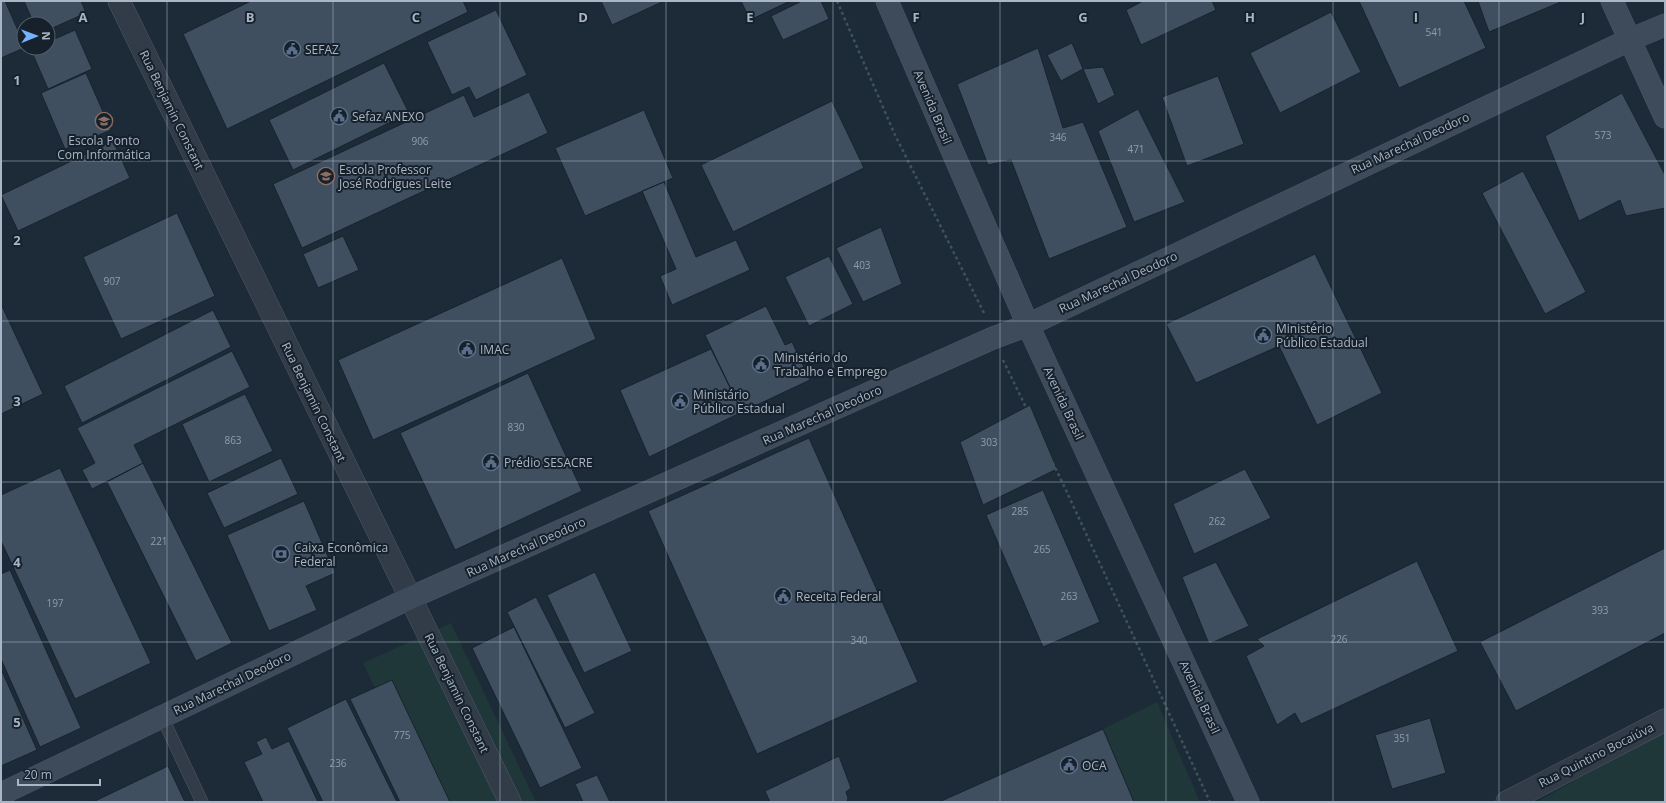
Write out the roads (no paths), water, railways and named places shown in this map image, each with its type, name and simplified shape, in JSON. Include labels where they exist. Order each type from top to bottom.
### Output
[{"type":"main road","name":"Avenida Brasil","points":[[887,1],[1028,325],[1248,802]]},
{"type":"main road","points":[[1612,1],[1628,40],[1665,117]]},
{"type":"main road","name":"Rua Marechal Deodoro","points":[[1,794],[410,598],[993,338],[1028,325],[1628,40],[1665,25]]},
{"type":"street","name":"Rua Benjamin Constant","points":[[119,1],[510,802]]},
{"type":"street","name":"Rua Quintino Bocaiúva","points":[[1507,802],[1665,720]]},
{"type":"lane","points":[[162,717],[202,802]]},
{"type":"place","name":"SEFAZ","points":[[292,49]]},
{"type":"place","name":"Sefaz ANEXO","points":[[339,116]]},
{"type":"place","name":"Escola Ponto Com Informática","points":[[104,121]]},
{"type":"place","name":"Escola Professor José Rodrigues Leite","points":[[326,176]]},
{"type":"place","name":"Ministério Público Estadual","points":[[1263,335]]},
{"type":"place","name":"IMAC","points":[[467,349]]},
{"type":"place","name":"Ministério do Trabalho e Emprego","points":[[761,364]]},
{"type":"place","name":"Ministário Público Estadual","points":[[680,401]]},
{"type":"place","name":"Prédio SESACRE","points":[[491,462]]},
{"type":"place","name":"Caixa Econômica Federal","points":[[281,554]]},
{"type":"place","name":"Receita Federal","points":[[783,596]]},
{"type":"place","name":"OCA","points":[[1069,765]]}]
